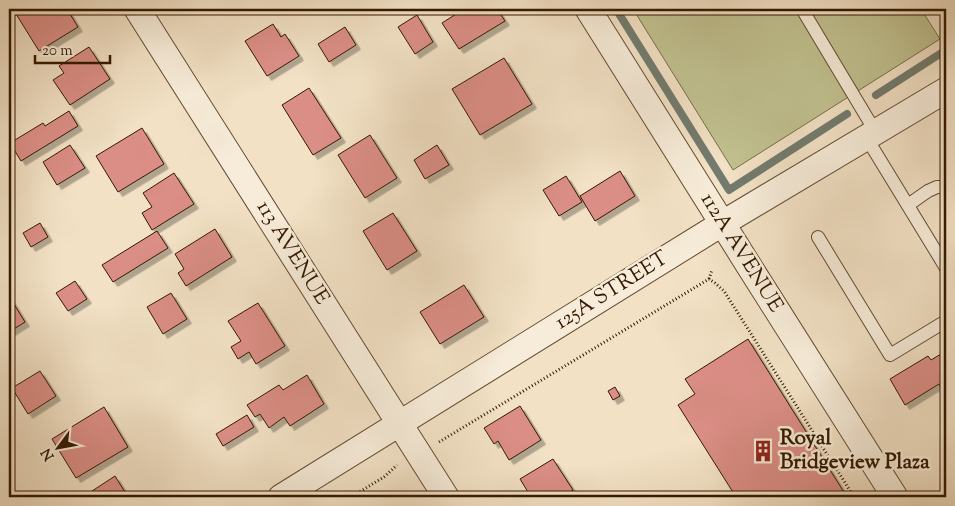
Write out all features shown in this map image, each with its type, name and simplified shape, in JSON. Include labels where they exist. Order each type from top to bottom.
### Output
[{"type":"street","name":"113 AVENUE","points":[[137,9],[446,497]]},
{"type":"street","name":"112A AVENUE","points":[[588,9],[895,497]]},
{"type":"street","name":"125A STREET","points":[[281,497],[722,223],[946,90]]},
{"type":"lane","points":[[802,9],[908,205],[946,268]]},
{"type":"lane","points":[[908,205],[928,191],[937,187],[946,187]]},
{"type":"lane","points":[[818,237],[890,355],[946,321]]},
{"type":"path","points":[[432,446],[708,280],[712,270]]},
{"type":"path","points":[[708,280],[724,291],[854,497]]},
{"type":"path","points":[[351,497],[384,477],[398,464]]},
{"type":"green space","points":[[633,9],[921,9],[940,39],[733,170]]},
{"type":"building","points":[[25,9],[67,9],[78,27],[39,51],[16,14]]},
{"type":"building","points":[[464,9],[497,9],[505,21],[459,49],[442,23]]},
{"type":"building","points":[[417,15],[433,42],[415,54],[398,27]]},
{"type":"building","points":[[273,24],[281,37],[285,34],[299,56],[267,76],[245,41]]},
{"type":"building","points":[[345,27],[356,45],[329,62],[318,44]]},
{"type":"building","points":[[89,47],[110,79],[70,105],[53,80],[64,73],[59,66]]},
{"type":"building","points":[[504,58],[532,104],[480,135],[452,89]]},
{"type":"building","points":[[309,88],[341,138],[313,155],[282,105]]},
{"type":"building","points":[[69,111],[78,126],[21,161],[10,143],[43,123],[45,126]]},
{"type":"building","points":[[142,128],[164,164],[118,192],[96,156]]},
{"type":"building","points":[[370,135],[397,178],[365,198],[338,155]]},
{"type":"building","points":[[70,145],[85,168],[57,185],[43,162]]},
{"type":"building","points":[[437,145],[449,165],[425,179],[414,160]]},
{"type":"building","points":[[620,171],[635,196],[595,221],[580,196]]},
{"type":"building","points":[[174,173],[194,204],[152,230],[142,213],[152,207],[143,193]]},
{"type":"building","points":[[566,176],[582,202],[559,216],[543,190]]},
{"type":"building","points":[[393,213],[417,251],[387,270],[363,231]]},
{"type":"building","points":[[40,223],[48,237],[31,247],[23,233]]},
{"type":"building","points":[[215,229],[232,257],[186,286],[178,273],[184,269],[175,254]]},
{"type":"building","points":[[157,231],[168,248],[113,282],[102,265]]},
{"type":"building","points":[[75,281],[87,299],[68,311],[56,293]]},
{"type":"building","points":[[464,285],[484,317],[440,344],[420,312]]},
{"type":"building","points":[[171,293],[187,319],[163,334],[147,307]]},
{"type":"building","points":[[9,296],[25,322],[9,332]]},
{"type":"building","points":[[258,303],[285,346],[256,364],[249,352],[238,359],[231,347],[241,341],[228,321]]},
{"type":"building","name":"Royal Bridgeview Plaza","points":[[748,339],[847,497],[736,497],[678,405],[695,394],[685,379]]},
{"type":"building","points":[[946,351],[946,392],[944,393],[939,384],[905,405],[890,379],[928,356],[931,360]]},
{"type":"building","points":[[40,371],[56,396],[28,414],[12,388]]},
{"type":"building","points":[[307,375],[324,404],[290,426],[284,417],[269,428],[260,414],[255,417],[247,405],[279,385],[283,390]]},
{"type":"building","points":[[615,387],[620,396],[613,400],[608,391]]},
{"type":"building","points":[[520,406],[541,440],[509,460],[498,441],[494,444],[484,428]]},
{"type":"building","points":[[104,407],[128,447],[76,478],[52,439]]},
{"type":"building","points":[[247,415],[254,427],[223,446],[216,434]]},
{"type":"building","points":[[553,459],[573,490],[562,497],[531,497],[520,479]]},
{"type":"building","points":[[115,476],[128,497],[92,497],[89,493]]},
{"type":"waterway","points":[[616,9],[729,190],[847,114]]},
{"type":"waterway","points":[[942,9],[946,16]]},
{"type":"waterway","points":[[876,95],[946,50]]},
{"type":"place","name":"Royal Bridgeview Plaza","points":[[763,451]]}]
